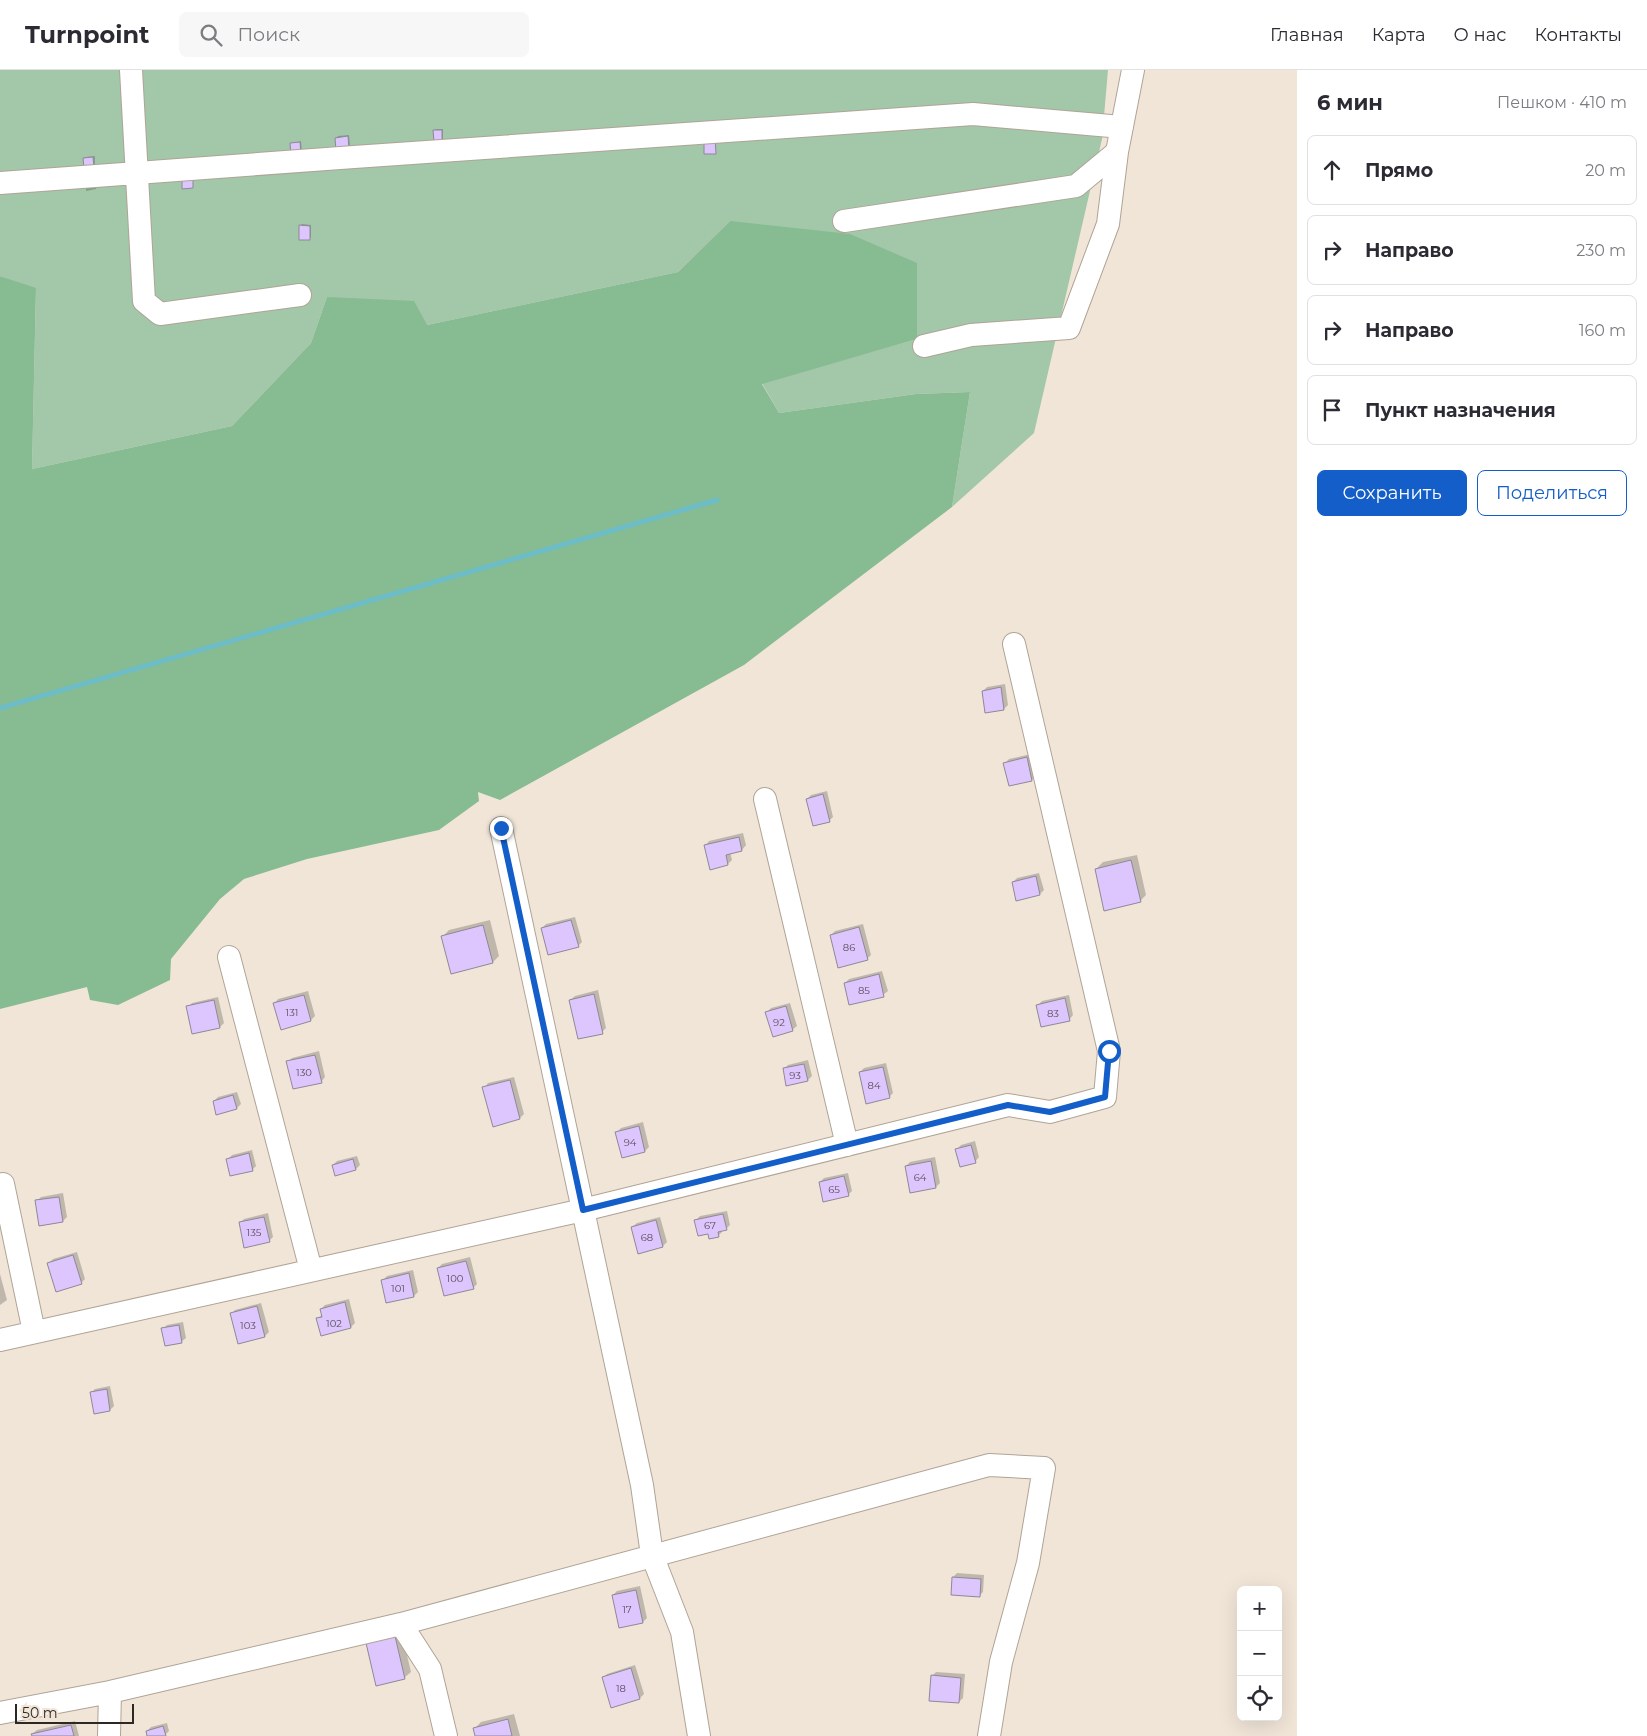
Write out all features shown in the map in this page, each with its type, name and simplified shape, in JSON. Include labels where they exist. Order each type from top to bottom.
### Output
[{"type":"street","points":[[131,70],[144,301],[160,314],[300,295]]},
{"type":"street","points":[[924,346],[971,335],[1069,328],[1108,224],[1117,152],[1133,70]]},
{"type":"street","points":[[0,183],[973,114],[1122,127]]},
{"type":"street","points":[[844,222],[1076,186],[1117,152]]},
{"type":"street","points":[[0,1340],[583,1210],[1008,1105],[1050,1112],[1105,1097],[1109,1051],[1014,644]]},
{"type":"street","points":[[765,799],[847,1145]]},
{"type":"street","points":[[501,828],[642,1485],[652,1555],[682,1632],[699,1736]]},
{"type":"street","points":[[229,957],[311,1270]]},
{"type":"street","points":[[3,1184],[34,1332]]},
{"type":"street","points":[[0,1712],[110,1692],[401,1624],[989,1464],[1044,1468],[1028,1563],[1000,1662],[989,1736]]},
{"type":"street","points":[[401,1624],[430,1669],[446,1736]]},
{"type":"street","points":[[109,1736],[110,1692]]},
{"type":"green space","points":[[0,70],[1108,70],[1102,139],[1034,433],[952,507],[970,392],[916,394],[779,413],[762,383],[917,339],[730,221],[678,272],[427,325],[327,297],[311,343],[232,426],[32,469],[36,289],[0,276]]},
{"type":"green space","points":[[730,221],[850,234],[917,263],[917,339],[762,384],[779,413],[916,394],[970,392],[952,507],[744,665],[500,800],[478,792],[479,801],[439,830],[307,859],[244,879],[220,899],[171,959],[170,980],[118,1005],[90,1000],[87,987],[0,1009],[0,276],[36,288],[32,469],[232,426],[311,343],[327,297],[414,301],[427,325],[678,272]]},
{"type":"building","points":[[433,130],[442,130],[442,142],[434,142]]},
{"type":"building","points":[[348,136],[349,149],[336,151],[335,138]]},
{"type":"building","points":[[704,137],[715,137],[716,154],[704,154]]},
{"type":"building","points":[[300,142],[301,155],[291,156],[290,143]]},
{"type":"building","points":[[93,157],[94,168],[84,169],[83,158]]},
{"type":"building","points":[[193,176],[193,188],[182,189],[182,177]]},
{"type":"building","points":[[299,225],[310,226],[310,240],[299,240]]},
{"type":"building","points":[[1001,687],[1004,710],[985,713],[982,691]]},
{"type":"building","points":[[1027,757],[1032,781],[1009,786],[1003,763]]},
{"type":"building","points":[[823,794],[830,822],[813,826],[806,799]]},
{"type":"building","points":[[739,837],[742,851],[726,855],[728,865],[710,870],[704,845]]},
{"type":"building","points":[[1131,860],[1141,902],[1104,911],[1095,869]]},
{"type":"building","points":[[1036,876],[1040,895],[1016,901],[1012,882]]},
{"type":"building","points":[[571,920],[579,947],[548,955],[541,928]]},
{"type":"building","points":[[483,925],[493,963],[451,974],[441,936]]},
{"type":"building","points":[[859,927],[868,960],[838,968],[830,935]]},
{"type":"building","points":[[879,974],[884,997],[849,1005],[844,983]]},
{"type":"building","points":[[594,994],[603,1034],[578,1039],[569,1000]]},
{"type":"building","points":[[304,995],[311,1021],[281,1030],[273,1003]]},
{"type":"building","points":[[1065,998],[1070,1021],[1041,1027],[1036,1005]]},
{"type":"building","points":[[214,1000],[220,1028],[192,1034],[186,1006]]},
{"type":"building","points":[[786,1006],[793,1031],[773,1037],[765,1012]]},
{"type":"building","points":[[315,1055],[322,1083],[293,1089],[286,1061]]},
{"type":"building","points":[[804,1064],[808,1081],[786,1086],[783,1068]]},
{"type":"building","points":[[883,1067],[890,1098],[866,1104],[859,1072]]},
{"type":"building","points":[[510,1080],[520,1119],[493,1127],[482,1087]]},
{"type":"building","points":[[233,1095],[237,1109],[216,1115],[213,1101]]},
{"type":"building","points":[[639,1126],[645,1152],[622,1158],[615,1132]]},
{"type":"building","points":[[971,1145],[976,1163],[960,1167],[955,1149]]},
{"type":"building","points":[[249,1153],[253,1171],[230,1176],[226,1159]]},
{"type":"building","points":[[353,1159],[356,1170],[335,1176],[332,1165]]},
{"type":"building","points":[[931,1161],[936,1188],[910,1193],[905,1166]]},
{"type":"building","points":[[844,1176],[849,1196],[823,1202],[819,1182]]},
{"type":"building","points":[[59,1197],[63,1222],[39,1226],[35,1200]]},
{"type":"building","points":[[723,1214],[727,1230],[718,1232],[719,1237],[709,1239],[708,1234],[698,1236],[694,1220]]},
{"type":"building","points":[[264,1217],[270,1242],[244,1248],[239,1222]]},
{"type":"building","points":[[656,1220],[663,1247],[638,1254],[631,1227]]},
{"type":"building","points":[[73,1255],[82,1284],[56,1292],[47,1263]]},
{"type":"building","points":[[466,1261],[474,1289],[444,1296],[437,1268]]},
{"type":"building","points":[[409,1273],[414,1297],[386,1303],[381,1280]]},
{"type":"building","points":[[345,1302],[351,1328],[321,1336],[316,1318],[322,1317],[320,1309]]},
{"type":"building","points":[[257,1306],[265,1337],[238,1344],[230,1313]]},
{"type":"building","points":[[179,1325],[182,1343],[165,1346],[161,1328]]},
{"type":"building","points":[[107,1389],[110,1411],[94,1414],[90,1392]]},
{"type":"building","points":[[952,1577],[981,1579],[980,1597],[951,1595]]},
{"type":"building","points":[[636,1590],[643,1623],[619,1628],[612,1595]]},
{"type":"building","points":[[395,1636],[405,1679],[376,1686],[366,1643]]},
{"type":"building","points":[[631,1668],[640,1699],[611,1708],[602,1677]]},
{"type":"building","points":[[931,1675],[961,1678],[959,1703],[929,1701]]},
{"type":"building","points":[[508,1719],[512,1736],[475,1736],[473,1728]]},
{"type":"building","points":[[71,1725],[74,1736],[32,1736],[31,1734]]},
{"type":"building","points":[[163,1726],[166,1736],[147,1736],[146,1731]]},
{"type":"waterway","points":[[0,708],[717,500]]},
{"type":"route","points":[[501,828],[583,1210],[1008,1105],[1050,1112],[1105,1097],[1109,1051]]}]
